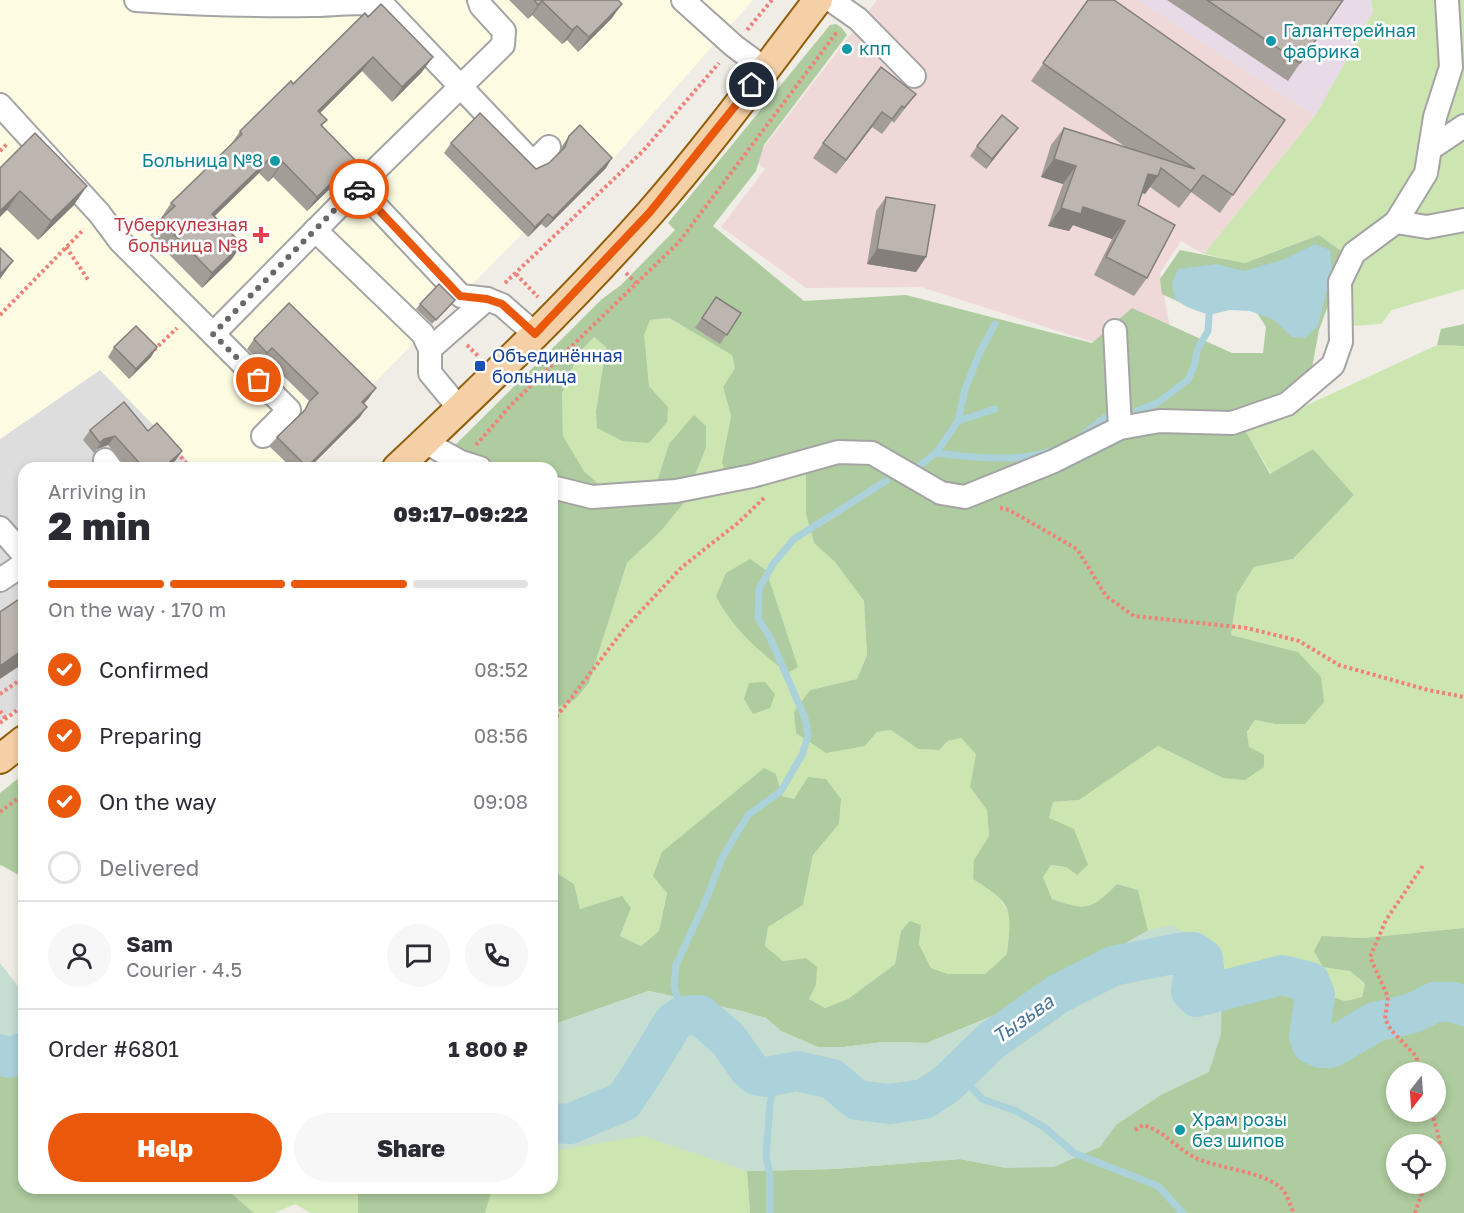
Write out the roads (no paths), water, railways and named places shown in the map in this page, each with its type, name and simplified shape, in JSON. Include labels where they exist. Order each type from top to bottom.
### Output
[{"type":"main road","points":[[403,462],[535,334],[650,212],[818,0]]},
{"type":"main road","points":[[0,759],[18,745]]},
{"type":"lane","points":[[136,0],[190,4],[374,3],[385,8],[533,163],[549,147]]},
{"type":"lane","points":[[213,334],[357,187],[503,45],[504,31],[481,6],[479,0]]},
{"type":"lane","points":[[683,0],[734,46],[765,69]]},
{"type":"lane","points":[[831,0],[851,14],[914,76]]},
{"type":"lane","points":[[558,488],[592,497],[676,491],[752,476],[838,452],[872,453],[941,493],[965,496],[1054,461],[1120,428],[1160,421],[1232,423],[1287,404],[1334,365],[1341,342],[1340,282],[1354,253],[1396,222],[1426,173],[1435,117],[1451,67],[1447,0]]},
{"type":"lane","points":[[0,105],[99,213],[120,241],[289,410],[263,436]]},
{"type":"lane","points":[[1430,149],[1464,126]]},
{"type":"lane","points":[[357,187],[460,296],[487,299],[502,304],[535,334]]},
{"type":"lane","points":[[1396,222],[1427,227],[1464,220]]},
{"type":"lane","points":[[315,230],[423,334],[430,349],[430,373],[459,408]]},
{"type":"lane","points":[[430,349],[487,299]]},
{"type":"lane","points":[[1115,331],[1120,428]]},
{"type":"lane","points":[[425,442],[464,462]]},
{"type":"lane","points":[[0,528],[18,548]]},
{"type":"lane","points":[[0,580],[18,568]]},
{"type":"water","points":[[1315,244],[1330,250],[1332,269],[1318,326],[1305,338],[1292,337],[1274,320],[1250,311],[1230,310],[1209,315],[1187,307],[1175,299],[1172,284],[1178,269],[1216,264],[1244,271],[1285,259]]},
{"type":"waterway","points":[[1137,411],[1157,403],[1188,380],[1198,348],[1208,331],[1209,315]]},
{"type":"waterway","points":[[915,469],[936,453],[958,421],[965,389],[980,352],[995,324]]},
{"type":"waterway","points":[[958,421],[995,409]]},
{"type":"waterway","points":[[1079,438],[1104,418]]},
{"type":"waterway","points":[[936,453],[1009,458],[1038,455],[1050,451]]},
{"type":"waterway","points":[[683,1016],[674,987],[676,965],[706,900],[722,858],[748,815],[781,791],[802,755],[808,736],[805,718],[771,640],[758,618],[759,589],[773,564],[794,539],[886,481]]},
{"type":"waterway","name":"Тызьва","points":[[558,1123],[570,1124],[624,1101],[673,1023],[683,1016],[700,1015],[728,1039],[749,1069],[756,1075],[767,1077],[797,1071],[832,1079],[857,1100],[890,1104],[924,1099],[947,1084],[991,1041],[1058,994],[1113,966],[1183,952],[1193,952],[1203,959],[1204,967],[1192,983],[1191,991],[1197,997],[1282,975],[1310,982],[1315,995],[1309,1036],[1312,1044],[1321,1048],[1331,1048],[1375,1022],[1413,1013],[1435,1002],[1453,1002],[1464,1006]]},
{"type":"waterway","name":"Тызьва","points":[[0,1054],[9,1058],[18,1054]]},
{"type":"waterway","points":[[959,1073],[982,1099],[1016,1111],[1044,1127],[1074,1153],[1158,1186],[1183,1213]]},
{"type":"waterway","points":[[770,1213],[770,1176],[766,1156],[770,1104],[773,1089],[783,1074]]},
{"type":"place","name":"Галантерейная фабрика","points":[[1271,41]]},
{"type":"place","name":"кпп","points":[[847,49]]},
{"type":"place","name":"Больница №8","points":[[275,161]]},
{"type":"place","name":"Туберкулезная больница №8","points":[[261,235]]},
{"type":"place","name":"Объединённая больница","points":[[480,366]]},
{"type":"place","name":"Храм розы без шипов","points":[[1180,1130]]}]
